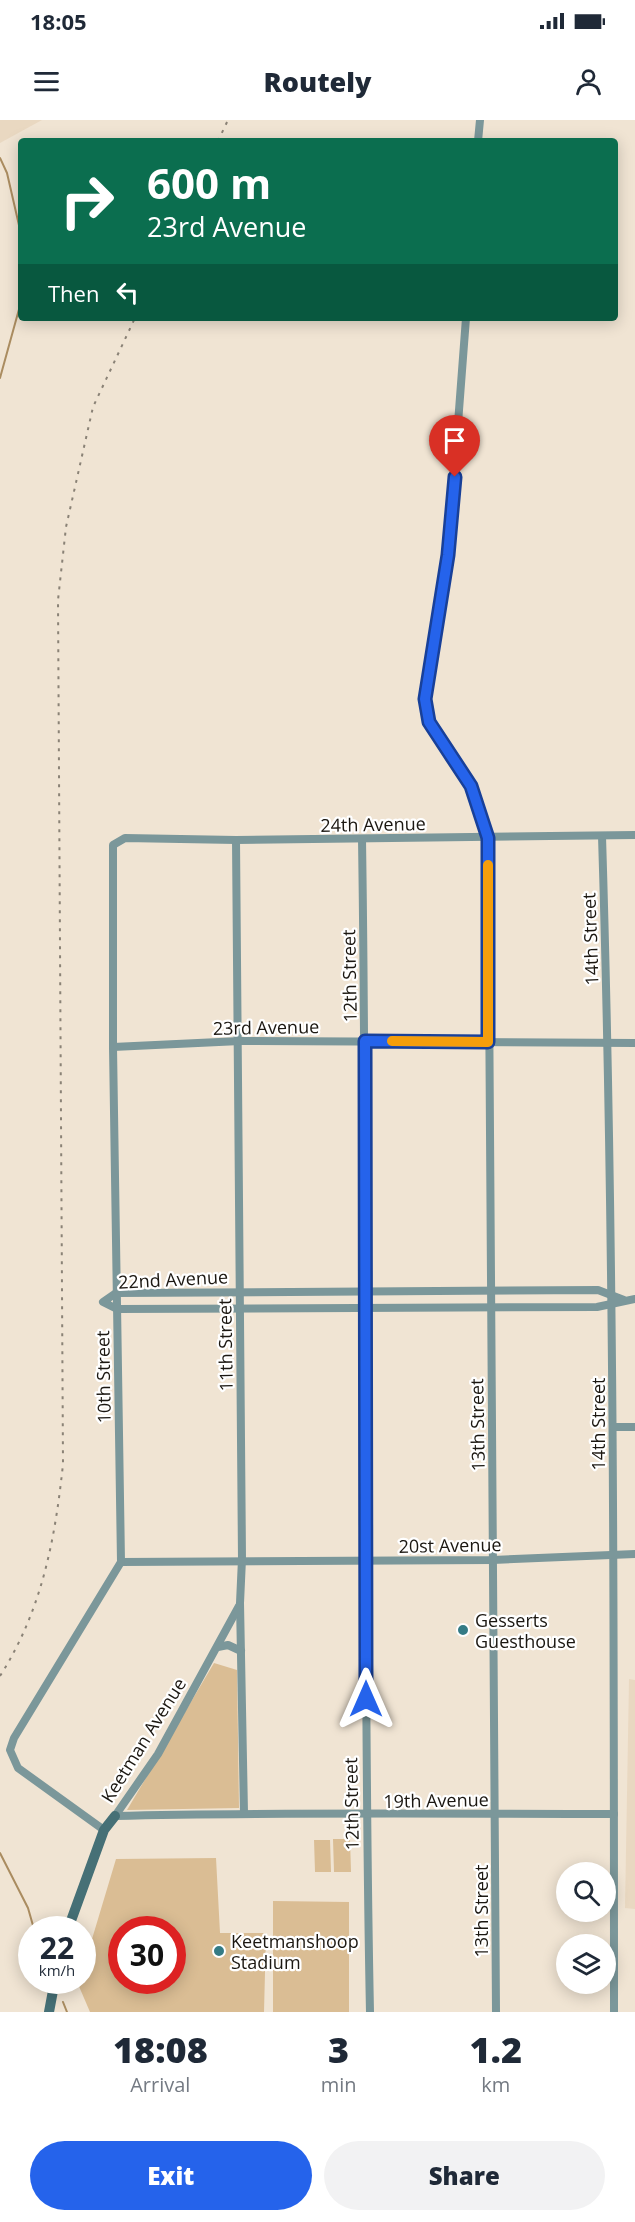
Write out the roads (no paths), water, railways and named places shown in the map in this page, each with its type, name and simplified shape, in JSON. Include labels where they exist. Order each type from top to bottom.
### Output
[{"type":"street","points":[[478,138],[480,120]]},
{"type":"street","name":"13th Street","points":[[466,321],[448,555],[425,699],[429,722],[471,786],[488,838],[496,2012]]},
{"type":"street","name":"24th Avenue","points":[[113,845],[125,838],[236,840],[635,835]]},
{"type":"street","name":"14th Street","points":[[602,836],[614,1427],[614,2012]]},
{"type":"street","name":"12th Street","points":[[362,839],[365,1041],[366,1815],[370,2012]]},
{"type":"street","name":"11th Street","points":[[236,840],[240,1041],[239,1308],[242,1559],[240,1604],[244,1813]]},
{"type":"street","name":"10th Street","points":[[113,845],[116,1293],[122,1562]]},
{"type":"street","name":"23rd Avenue","points":[[113,1047],[240,1041],[635,1043]]},
{"type":"street","name":"22nd Avenue","points":[[624,1300],[612,1293],[598,1290],[239,1290],[116,1293],[103,1302],[117,1309],[491,1308],[597,1307],[635,1299]]},
{"type":"street","points":[[614,1427],[635,1426]]},
{"type":"street","name":"20st Avenue","points":[[122,1562],[242,1559],[493,1560],[635,1554]]},
{"type":"street","points":[[104,1830],[18,1768],[10,1750],[14,1738],[122,1562]]},
{"type":"street","name":"Keetman Avenue","points":[[73,1916],[104,1830],[158,1754],[240,1604]]},
{"type":"street","points":[[218,1647],[228,1645],[241,1651]]},
{"type":"street","name":"19th Avenue","points":[[115,1816],[244,1813],[614,1814]]},
{"type":"street","points":[[49,2012],[52,1994]]},
{"type":"waterway","points":[[0,158],[7,173],[18,221]]},
{"type":"waterway","points":[[0,378],[18,313]]},
{"type":"waterway","points":[[0,1853],[30,1916]]},
{"type":"waterway","points":[[63,2002],[67,2012]]},
{"type":"railway","points":[[219,138],[228,120]]},
{"type":"railway","points":[[0,1676],[26,1626],[44,1574],[56,1520],[63,1464],[58,600],[66,527],[93,407],[134,321]]},
{"type":"place","name":"Gesserts Guesthouse","points":[[463,1630]]},
{"type":"place","name":"Keetmanshoop Stadium","points":[[219,1951]]}]
